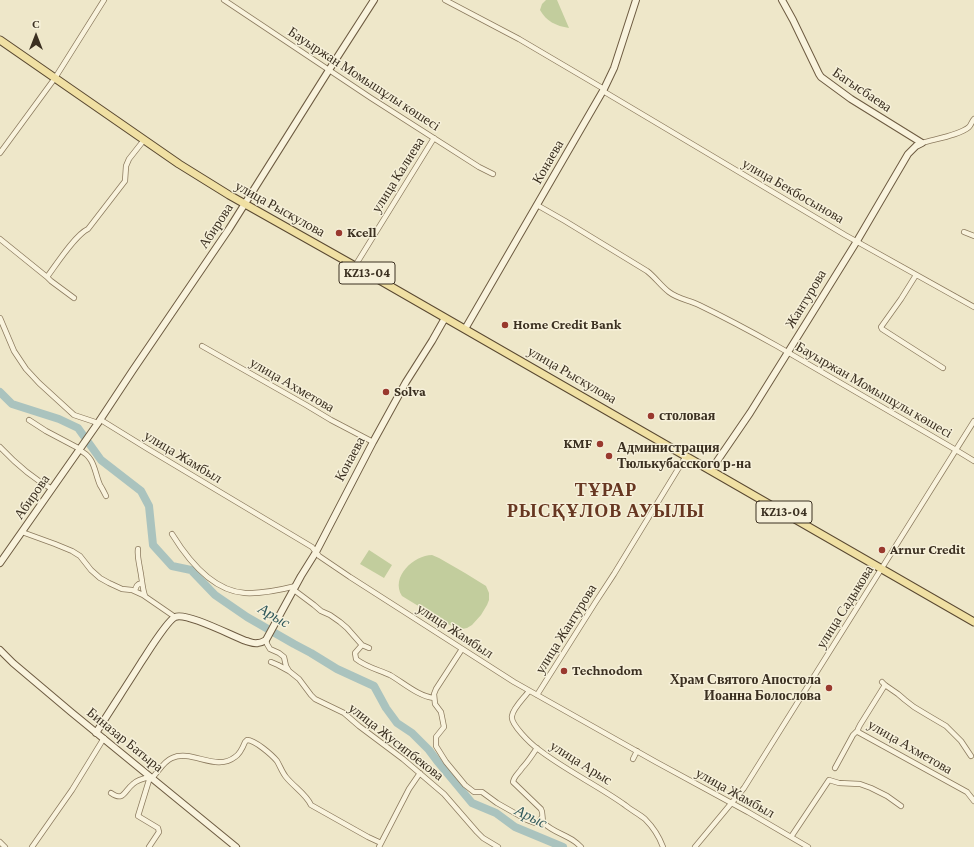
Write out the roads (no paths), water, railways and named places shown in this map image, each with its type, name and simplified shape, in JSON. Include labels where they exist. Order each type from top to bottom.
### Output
[{"type":"main road","name":"улица Рыскулова","points":[[0,40],[179,164],[244,204],[355,266],[974,622]]},
{"type":"street","points":[[0,153],[55,78],[104,0]]},
{"type":"street","name":"Бауыржан Момышұлы көшесі","points":[[224,0],[434,138],[479,167],[493,174]]},
{"type":"street","name":"Абирова","points":[[0,563],[99,422],[229,229],[374,0]]},
{"type":"street","name":"улица Бекбосынова","points":[[445,0],[519,39],[780,197],[974,307]]},
{"type":"street","name":"Конаева","points":[[465,329],[603,90],[614,68],[636,0]]},
{"type":"street","name":"Багысбаева","points":[[782,0],[796,26],[818,74],[851,99],[922,143]]},
{"type":"street","points":[[922,143],[948,136],[972,127],[974,119]]},
{"type":"street","name":"улица Калиева","points":[[355,266],[434,138]]},
{"type":"street","points":[[47,277],[70,246],[84,231],[88,229],[125,181],[126,166],[144,140]]},
{"type":"street","name":"Жантурова","points":[[711,470],[750,413],[788,353],[857,241],[908,154],[916,146],[922,143]]},
{"type":"street","name":"Бауыржан Момышұлы көшесі","points":[[537,205],[647,271],[654,276],[665,289],[674,295],[723,317],[974,461]]},
{"type":"street","points":[[964,232],[974,236]]},
{"type":"street","points":[[0,240],[74,298]]},
{"type":"street","points":[[916,275],[881,327],[943,368]]},
{"type":"street","name":"улица Жамбыл","points":[[0,318],[19,360],[39,383],[74,415],[99,422],[148,449],[312,548],[319,556],[350,577],[529,691],[732,803],[808,847]]},
{"type":"street","name":"Конаева","points":[[266,640],[316,552],[406,382],[445,318]]},
{"type":"street","name":"улица Ахметова","points":[[202,346],[331,420],[373,442]]},
{"type":"street","points":[[29,420],[46,431],[81,448],[94,465],[100,486],[106,496]]},
{"type":"street","name":"улица Садыкова","points":[[732,803],[744,788],[974,421]]},
{"type":"street","points":[[0,447],[24,471],[52,490]]},
{"type":"street","name":"улица Жантурова","points":[[537,695],[614,574],[686,456]]},
{"type":"street","points":[[22,532],[72,551],[80,556],[91,570],[100,578],[122,590],[132,590],[145,596],[175,617]]},
{"type":"street","points":[[172,534],[190,561],[207,578],[221,586],[244,593],[295,588],[321,611],[330,615],[344,625],[362,645],[368,648]]},
{"type":"street","points":[[138,549],[138,559],[145,596]]},
{"type":"street","points":[[135,591],[138,584],[142,583]]},
{"type":"street","points":[[96,733],[159,635],[175,617],[182,616],[194,619],[231,635],[258,644],[266,640]]},
{"type":"street","name":"улица Жусипбекова","points":[[266,640],[270,649],[284,657],[289,671],[299,679],[315,699],[344,713],[403,759],[444,794],[476,832],[498,847]]},
{"type":"street","points":[[362,645],[355,653],[356,659],[369,667],[390,675],[420,693],[434,698]]},
{"type":"street","points":[[462,649],[434,694],[435,704],[441,712],[444,727],[436,737],[436,746],[446,762],[465,785],[474,792],[482,792],[497,803],[527,820],[535,823],[541,822],[582,847]]},
{"type":"street","name":"Биназар Батыра","points":[[0,650],[96,733],[236,847]]},
{"type":"street","points":[[271,662],[289,671]]},
{"type":"street","name":"улица Ахметова","points":[[971,756],[961,741],[946,726],[914,707],[884,683],[858,730],[858,732],[967,792],[974,801]]},
{"type":"street","name":"улица Арыс","points":[[529,691],[515,709],[512,717],[512,721],[518,729],[537,748],[564,767],[602,789],[644,819],[659,836],[663,847]]},
{"type":"street","points":[[835,768],[853,735],[858,730]]},
{"type":"street","points":[[32,847],[72,790],[104,738]]},
{"type":"street","points":[[149,847],[159,832],[158,828],[138,816],[151,777],[173,757],[180,756],[207,761],[226,762],[236,757],[247,740],[250,740],[277,761],[286,777],[309,800],[311,805],[380,845],[409,790],[420,773]]},
{"type":"street","points":[[537,748],[514,777],[513,782],[541,808],[541,822]]},
{"type":"street","points":[[633,759],[637,751]]},
{"type":"street","points":[[111,794],[118,797],[121,796],[125,794],[134,782],[151,777]]},
{"type":"street","points":[[791,837],[829,780],[839,783],[860,784],[887,796],[901,806]]},
{"type":"street","points":[[695,847],[732,803]]},
{"type":"street","points":[[0,842],[6,847]]},
{"type":"waterway","name":"Арыс","points":[[0,392],[12,404],[59,419],[78,428],[101,460],[141,491],[149,506],[153,545],[172,566],[191,570],[215,595],[247,617],[337,669],[374,686],[386,708],[397,723],[412,733],[429,750],[472,803],[496,813],[515,827],[563,847]]},
{"type":"place","name":"Kcell","points":[[339,233]]},
{"type":"place","name":"Home Credit Bank","points":[[505,325]]},
{"type":"place","name":"Solva","points":[[386,392]]},
{"type":"place","name":"столовая","points":[[651,416]]},
{"type":"place","name":"KMF","points":[[600,444]]},
{"type":"place","name":"Администрация Тюлькубасского р-на","points":[[609,456]]},
{"type":"place","name":"Arnur Credit","points":[[882,550]]},
{"type":"place","name":"Technodom","points":[[564,671]]},
{"type":"place","name":"Храм Святого Апостола Иоанна Болослова","points":[[829,688]]},
{"type":"district","name":"ТҰРАР РЫСҚҰЛОВ АУЫЛЫ","points":[[606,500]]}]
